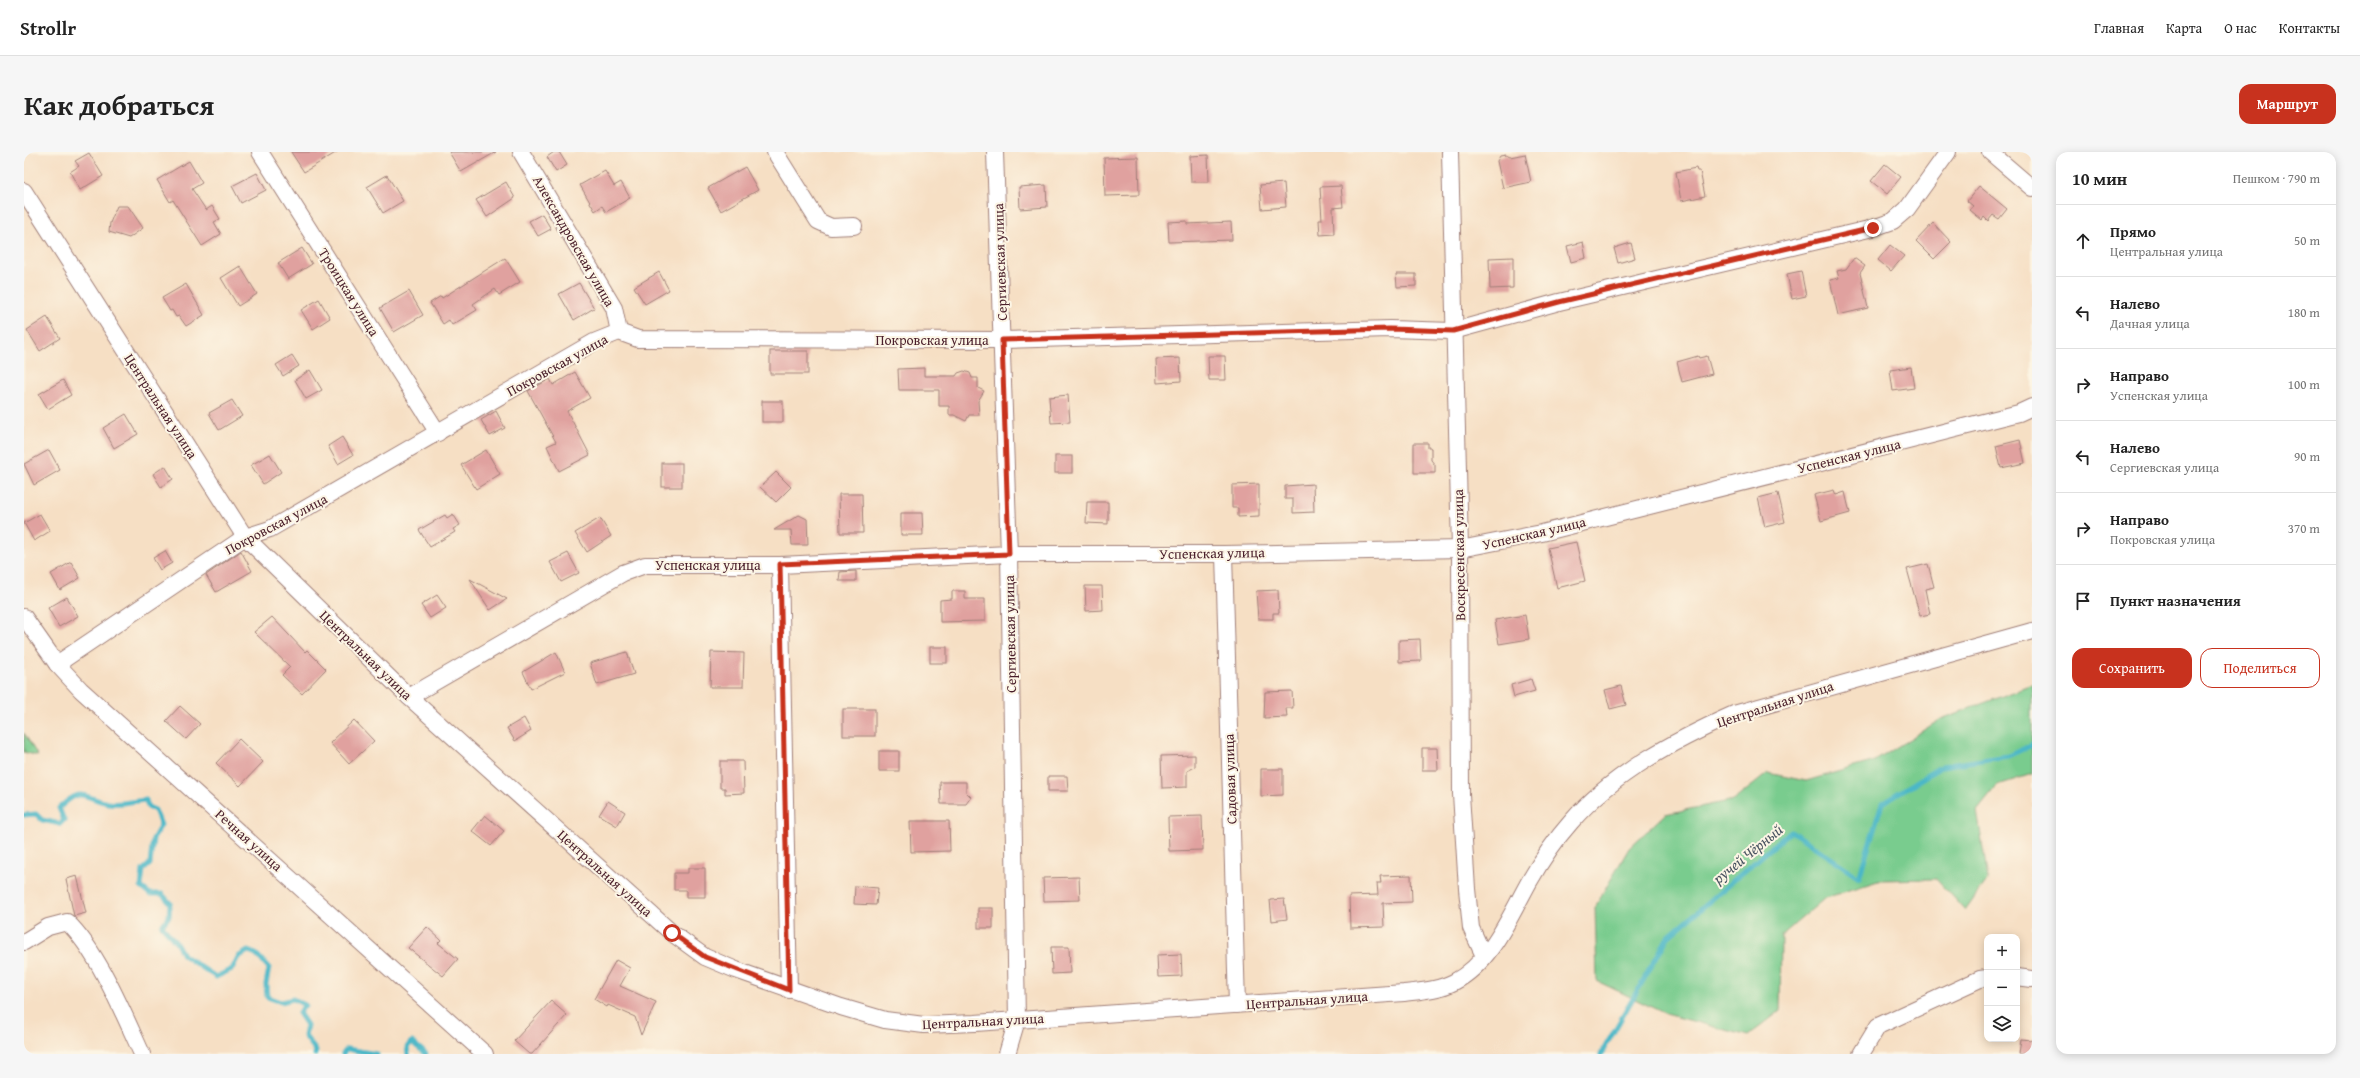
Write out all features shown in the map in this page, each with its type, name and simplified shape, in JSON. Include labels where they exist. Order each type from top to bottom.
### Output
[{"type":"street","name":"Троицкая улица","points":[[260,152],[438,433]]},
{"type":"street","name":"Александровская улица","points":[[522,152],[614,308],[619,332]]},
{"type":"street","points":[[775,152],[818,220],[831,227],[854,226]]},
{"type":"street","name":"Сергиевская улица","points":[[995,152],[1009,554],[1017,1020]]},
{"type":"street","name":"Воскресенская улица","points":[[1450,152],[1453,331],[1460,549],[1461,794],[1471,928],[1484,956]]},
{"type":"street","name":"Покровская улица","points":[[57,664],[245,537],[270,529],[594,342],[619,332],[638,339],[1002,340],[1390,329],[1453,331],[1559,302],[1873,228],[1893,221],[1907,209],[1948,152]]},
{"type":"street","points":[[1990,152],[2032,188]]},
{"type":"street","name":"Центральная улица","points":[[24,191],[245,537],[409,697],[672,933],[705,957],[789,990],[885,1020],[916,1024],[968,1024],[1404,993],[1437,988],[1466,975],[1484,956],[1550,848],[1570,822],[1587,804],[1614,783],[1659,752],[1699,730],[1734,714],[2032,631]]},
{"type":"street","name":"Успенская улица","points":[[409,697],[623,573],[645,565],[780,564],[1009,554],[1224,554],[1460,549],[1542,533],[2019,413],[2032,407]]},
{"type":"street","name":"Садовая улица","points":[[1224,554],[1236,1004]]},
{"type":"street","points":[[780,564],[789,990]]},
{"type":"street","name":"Речная улица","points":[[24,617],[57,664],[80,690],[485,1054]]},
{"type":"street","points":[[24,942],[48,927],[67,922],[80,934],[121,1008],[142,1054]]},
{"type":"street","points":[[2020,977],[2032,979]]},
{"type":"street","points":[[1861,1054],[1878,1026],[1984,978]]},
{"type":"street","points":[[1007,1054],[1017,1020]]},
{"type":"green space","points":[[2032,685],[2032,774],[1998,785],[1977,811],[1988,879],[1965,911],[1936,879],[1881,880],[1825,898],[1781,936],[1780,1011],[1748,1036],[1666,1014],[1597,981],[1595,907],[1629,848],[1665,814],[1734,800],[1768,773],[1806,781],[1875,761],[1941,719]]},
{"type":"green space","points":[[24,733],[38,756],[24,752]]},
{"type":"building","points":[[291,152],[337,152],[304,172]]},
{"type":"building","points":[[449,152],[496,152],[461,172]]},
{"type":"building","points":[[554,152],[559,152],[567,165],[556,172],[547,157]]},
{"type":"building","points":[[89,153],[103,176],[80,190],[70,172],[79,166],[75,161]]},
{"type":"building","points":[[1525,154],[1531,182],[1503,188],[1497,161],[1500,156],[1506,155],[1510,157]]},
{"type":"building","points":[[1208,155],[1209,182],[1191,182],[1190,156]]},
{"type":"building","points":[[1138,157],[1139,195],[1105,196],[1104,158]]},
{"type":"building","points":[[189,161],[202,183],[192,189],[206,210],[212,206],[220,219],[214,222],[221,234],[202,246],[173,200],[170,202],[157,180]]},
{"type":"building","points":[[1885,164],[1901,177],[1887,194],[1871,181]]},
{"type":"building","points":[[745,167],[758,190],[721,211],[708,188]]},
{"type":"building","points":[[1696,168],[1697,171],[1700,171],[1705,196],[1681,201],[1676,172]]},
{"type":"building","points":[[605,171],[614,186],[621,182],[630,198],[606,212],[602,206],[595,211],[580,185]]},
{"type":"building","points":[[257,173],[266,190],[241,203],[232,186]]},
{"type":"building","points":[[387,175],[403,201],[383,213],[367,187]]},
{"type":"building","points":[[506,182],[515,198],[487,217],[476,200]]},
{"type":"building","points":[[1284,183],[1286,207],[1262,209],[1260,185]]},
{"type":"building","points":[[1046,185],[1047,207],[1020,209],[1019,187]]},
{"type":"building","points":[[1341,186],[1343,207],[1333,208],[1334,234],[1320,235],[1319,220],[1322,220],[1320,187]]},
{"type":"building","points":[[1979,186],[2007,209],[1999,219],[1993,215],[1988,221],[1984,217],[1982,220],[1970,210],[1973,206],[1967,201]]},
{"type":"building","points":[[117,206],[128,206],[143,228],[129,238],[109,232],[110,223]]},
{"type":"building","points":[[542,214],[551,229],[538,236],[529,221]]},
{"type":"building","points":[[1187,221],[1187,224],[1231,222],[1232,240],[1169,242],[1168,222]]},
{"type":"building","points":[[1933,223],[1951,242],[1934,259],[1916,241]]},
{"type":"building","points":[[1583,242],[1586,258],[1571,262],[1567,246]]},
{"type":"building","points":[[1631,243],[1635,258],[1618,263],[1614,248]]},
{"type":"building","points":[[1890,245],[1904,256],[1891,271],[1878,260]]},
{"type":"building","points":[[302,248],[312,264],[288,279],[278,263]]},
{"type":"building","points":[[1513,257],[1513,288],[1490,289],[1489,258]]},
{"type":"building","points":[[505,258],[520,282],[499,295],[495,289],[473,304],[477,310],[452,325],[449,320],[443,324],[430,303],[441,296],[442,298]]},
{"type":"building","points":[[1854,258],[1865,266],[1860,273],[1868,308],[1838,315],[1830,280],[1839,278],[1837,271],[1846,269]]},
{"type":"building","points":[[240,266],[257,294],[238,306],[221,278]]},
{"type":"building","points":[[1801,271],[1806,296],[1792,299],[1787,274]]},
{"type":"building","points":[[659,272],[669,290],[645,304],[634,287]]},
{"type":"building","points":[[1396,274],[1416,274],[1416,286],[1397,287]]},
{"type":"building","points":[[579,283],[594,308],[574,320],[559,294]]},
{"type":"building","points":[[186,284],[204,315],[186,326],[179,316],[176,317],[172,310],[170,311],[162,298]]},
{"type":"building","points":[[409,291],[423,315],[394,332],[380,308]]},
{"type":"building","points":[[319,299],[330,318],[313,329],[301,310]]},
{"type":"building","points":[[47,317],[60,338],[40,351],[27,330]]},
{"type":"building","points":[[770,351],[808,351],[808,374],[770,374]]},
{"type":"building","points":[[292,355],[299,366],[283,376],[276,365]]},
{"type":"building","points":[[1208,356],[1225,356],[1226,380],[1209,380]]},
{"type":"building","points":[[1698,356],[1699,358],[1707,356],[1712,374],[1682,382],[1677,362]]},
{"type":"building","points":[[1180,358],[1181,381],[1157,383],[1156,359]]},
{"type":"building","points":[[1911,367],[1914,388],[1893,391],[1890,370]]},
{"type":"building","points":[[924,368],[924,376],[956,376],[958,373],[964,371],[970,373],[972,378],[978,378],[978,388],[984,391],[978,401],[979,415],[969,415],[966,421],[954,415],[949,415],[949,406],[939,406],[939,390],[899,390],[898,369]]},
{"type":"building","points":[[310,370],[322,390],[306,399],[295,380]]},
{"type":"building","points":[[575,372],[590,398],[567,411],[590,455],[559,471],[547,446],[556,442],[528,391],[550,379],[553,385]]},
{"type":"building","points":[[63,380],[71,395],[48,409],[39,394]]},
{"type":"building","points":[[1068,395],[1070,422],[1051,423],[1049,397]]},
{"type":"building","points":[[232,400],[242,416],[219,430],[209,413]]},
{"type":"building","points":[[762,401],[783,401],[783,422],[762,422]]},
{"type":"building","points":[[496,411],[505,428],[490,436],[481,420]]},
{"type":"building","points":[[126,414],[138,434],[114,448],[103,428]]},
{"type":"building","points":[[342,437],[353,455],[338,464],[328,446]]},
{"type":"building","points":[[2020,440],[2025,463],[2001,468],[1996,446]]},
{"type":"building","points":[[1414,443],[1428,443],[1428,448],[1431,448],[1431,460],[1435,465],[1435,473],[1414,473]]},
{"type":"building","points":[[49,450],[60,470],[34,485],[24,464]]},
{"type":"building","points":[[486,450],[500,474],[476,489],[461,465]]},
{"type":"building","points":[[270,454],[281,472],[263,484],[251,465]]},
{"type":"building","points":[[1055,456],[1072,456],[1072,473],[1055,473]]},
{"type":"building","points":[[662,463],[682,463],[682,487],[662,487]]},
{"type":"building","points":[[165,466],[173,479],[161,487],[153,474]]},
{"type":"building","points":[[776,472],[791,487],[776,502],[760,487]]},
{"type":"building","points":[[1259,484],[1259,516],[1238,517],[1238,508],[1232,508],[1232,485]]},
{"type":"building","points":[[1313,484],[1314,512],[1293,513],[1293,499],[1285,499],[1285,486]]},
{"type":"building","points":[[1834,490],[1836,495],[1845,492],[1850,513],[1821,521],[1814,495]]},
{"type":"building","points":[[1778,493],[1785,522],[1765,527],[1758,498]]},
{"type":"building","points":[[839,494],[862,494],[863,533],[840,533]]},
{"type":"building","points":[[1087,502],[1108,502],[1108,524],[1086,523]]},
{"type":"building","points":[[901,513],[922,513],[923,535],[901,535]]},
{"type":"building","points":[[40,514],[50,531],[34,541],[24,523]]},
{"type":"building","points":[[453,514],[460,525],[453,529],[455,532],[430,547],[419,530],[445,515],[447,518]]},
{"type":"building","points":[[799,515],[807,519],[808,545],[792,545],[791,530],[774,530]]},
{"type":"building","points":[[600,518],[611,536],[587,552],[575,533]]},
{"type":"building","points":[[1576,542],[1585,581],[1557,588],[1548,548]]},
{"type":"building","points":[[165,551],[172,563],[160,570],[153,558]]},
{"type":"building","points":[[241,551],[252,571],[216,592],[206,575]]},
{"type":"building","points":[[568,553],[579,573],[561,582],[550,562]]},
{"type":"building","points":[[71,562],[80,578],[60,590],[51,574]]},
{"type":"building","points":[[1928,564],[1934,587],[1925,589],[1930,614],[1920,616],[1907,569]]},
{"type":"building","points":[[856,571],[856,581],[839,581],[840,572]]},
{"type":"building","points":[[470,579],[507,599],[490,610]]},
{"type":"building","points":[[1085,586],[1102,586],[1103,610],[1086,611]]},
{"type":"building","points":[[1278,590],[1279,613],[1273,613],[1273,619],[1258,619],[1256,591]]},
{"type":"building","points":[[952,591],[965,591],[965,599],[985,599],[985,621],[940,622],[940,600],[952,599]]},
{"type":"building","points":[[437,595],[446,608],[430,618],[421,605]]},
{"type":"building","points":[[67,597],[78,616],[59,627],[48,608]]},
{"type":"building","points":[[1525,615],[1529,639],[1499,644],[1495,620]]},
{"type":"building","points":[[272,617],[305,652],[307,650],[326,669],[302,694],[282,675],[290,667],[254,632]]},
{"type":"building","points":[[1420,639],[1421,661],[1399,662],[1399,640]]},
{"type":"building","points":[[930,647],[947,647],[947,663],[930,663]]},
{"type":"building","points":[[556,652],[565,672],[531,689],[523,672]]},
{"type":"building","points":[[627,652],[634,674],[597,685],[590,663]]},
{"type":"building","points":[[711,652],[744,653],[743,687],[710,687]]},
{"type":"building","points":[[1531,679],[1535,691],[1514,697],[1511,685]]},
{"type":"building","points":[[1621,686],[1626,705],[1610,709],[1605,690]]},
{"type":"building","points":[[1292,691],[1293,708],[1286,708],[1287,717],[1264,718],[1265,692]]},
{"type":"building","points":[[180,706],[200,724],[186,739],[166,721]]},
{"type":"building","points":[[843,709],[875,709],[875,736],[843,736]]},
{"type":"building","points":[[524,718],[531,731],[515,741],[507,728]]},
{"type":"building","points":[[354,720],[374,741],[349,764],[330,743]]},
{"type":"building","points":[[239,739],[263,762],[240,786],[216,763]]},
{"type":"building","points":[[1422,748],[1437,748],[1438,770],[1422,770]]},
{"type":"building","points":[[879,751],[899,751],[899,771],[879,771]]},
{"type":"building","points":[[1195,755],[1195,767],[1187,771],[1187,787],[1162,788],[1161,756]]},
{"type":"building","points":[[720,761],[743,761],[744,793],[725,794],[725,788],[720,788]]},
{"type":"building","points":[[1261,769],[1283,769],[1283,795],[1261,796]]},
{"type":"building","points":[[1048,776],[1067,776],[1068,791],[1048,791]]},
{"type":"building","points":[[940,782],[966,782],[966,792],[971,797],[966,804],[941,804]]},
{"type":"building","points":[[608,801],[625,812],[617,826],[599,815]]},
{"type":"building","points":[[485,815],[504,831],[491,846],[472,831]]},
{"type":"building","points":[[1202,816],[1203,850],[1169,851],[1168,817]]},
{"type":"building","points":[[910,821],[949,821],[950,851],[911,852]]},
{"type":"building","points":[[688,868],[705,868],[705,897],[686,897],[686,890],[674,890],[674,873],[688,873]]},
{"type":"building","points":[[1411,875],[1412,902],[1383,903],[1384,927],[1350,928],[1349,896],[1378,895],[1377,883],[1381,883],[1380,876]]},
{"type":"building","points":[[77,876],[86,913],[74,916],[66,879]]},
{"type":"building","points":[[1079,877],[1080,900],[1044,901],[1043,878]]},
{"type":"building","points":[[855,886],[878,888],[876,905],[854,904]]},
{"type":"building","points":[[1284,899],[1287,919],[1272,921],[1270,900]]},
{"type":"building","points":[[978,908],[993,908],[993,928],[978,928]]},
{"type":"building","points":[[427,927],[441,940],[438,943],[458,959],[443,976],[408,948]]},
{"type":"building","points":[[1051,947],[1069,947],[1070,973],[1052,974]]},
{"type":"building","points":[[1181,954],[1182,976],[1158,977],[1157,955]]},
{"type":"building","points":[[616,960],[630,968],[620,986],[656,1002],[641,1035],[635,1017],[608,1005],[607,1007],[594,999]]},
{"type":"building","points":[[551,1001],[567,1015],[532,1054],[529,1054],[514,1041]]},
{"type":"building","points":[[2021,1039],[2032,1040],[2032,1054],[2019,1054]]},
{"type":"waterway","name":"ручей Чёрный","points":[[1601,1054],[1668,937],[1791,831],[1859,877],[1882,803],[1942,766],[2008,756],[2032,745]]},
{"type":"waterway","name":"ручей Чёрный","points":[[24,815],[36,814],[42,820],[60,824],[64,820],[59,808],[67,801],[79,795],[108,803],[146,800],[148,807],[155,810],[161,825],[153,839],[150,864],[143,870],[141,887],[150,894],[162,894],[170,903],[169,916],[162,926],[177,944],[183,955],[216,977],[232,969],[238,957],[248,951],[256,954],[269,968],[266,984],[267,997],[281,1002],[293,999],[305,1005],[299,1013],[307,1025],[305,1036],[316,1051],[315,1054]]},
{"type":"waterway","name":"ручей Чёрный","points":[[408,1054],[407,1047],[412,1042],[426,1054]]},
{"type":"waterway","name":"ручей Чёрный","points":[[343,1054],[347,1049],[377,1054]]},
{"type":"route","points":[[672,933],[705,957],[789,990],[780,564],[1009,554],[1002,340],[1390,329],[1453,331],[1559,302],[1873,228]]}]
